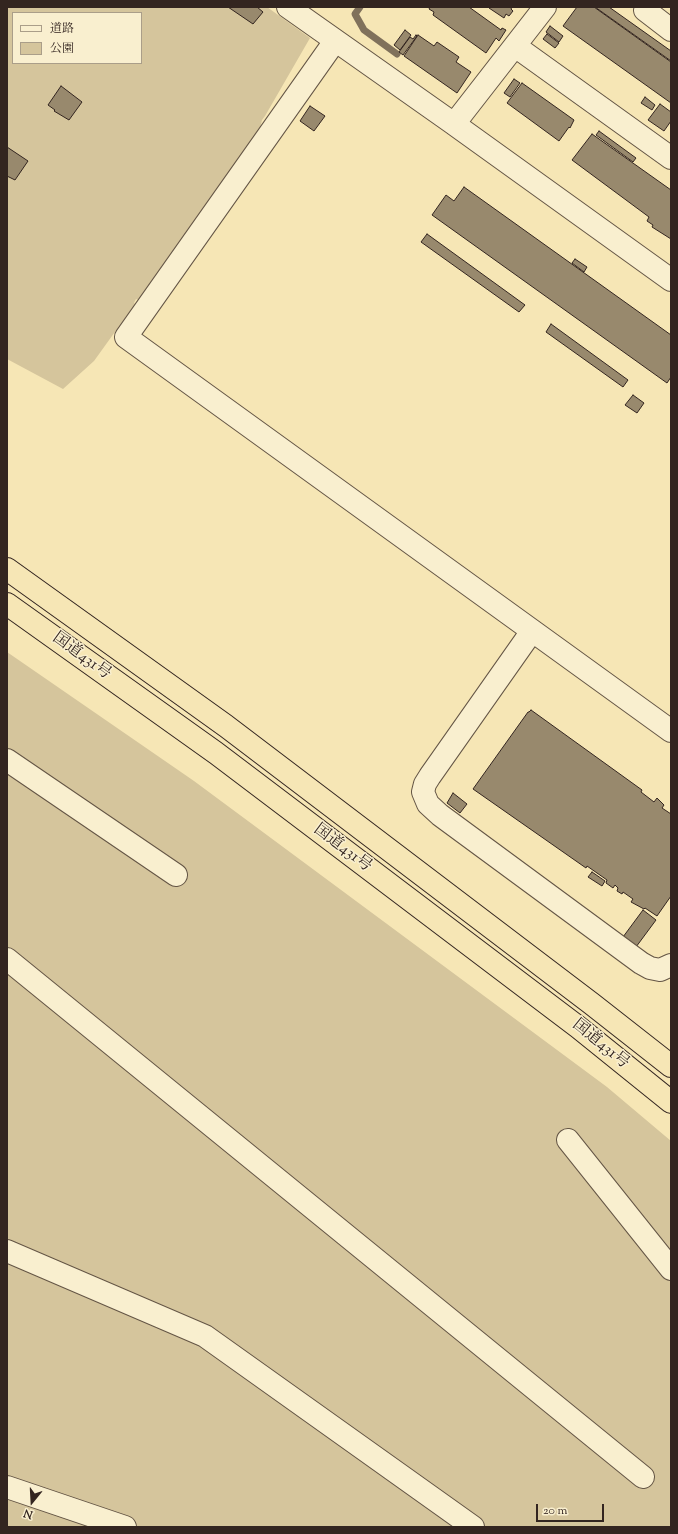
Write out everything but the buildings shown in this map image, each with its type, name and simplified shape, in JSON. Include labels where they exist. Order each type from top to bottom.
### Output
[{"type":"highway","name":"国道431号","points":[[7,569],[226,726],[592,1004],[671,1066]]},
{"type":"highway","name":"国道431号","points":[[7,604],[216,753],[578,1027],[671,1102]]},
{"type":"lane","points":[[288,7],[671,280]]},
{"type":"lane","points":[[454,124],[545,7]]},
{"type":"lane","points":[[649,8],[671,30]]},
{"type":"lane","points":[[335,41],[126,337],[671,731]]},
{"type":"lane","points":[[515,46],[671,158]]},
{"type":"lane","points":[[532,631],[425,784],[424,792],[428,804],[440,815],[641,963],[650,968],[660,970],[671,965]]},
{"type":"lane","points":[[7,760],[176,875]]},
{"type":"lane","points":[[7,959],[643,1477]]},
{"type":"lane","points":[[568,1140],[671,1269]]},
{"type":"lane","points":[[7,1251],[205,1336],[472,1527]]},
{"type":"lane","points":[[7,1487],[125,1527]]},
{"type":"green space","points":[[7,7],[267,7],[310,38],[262,120],[260,128],[138,300],[136,299],[135,304],[94,361],[63,389],[7,359]]},
{"type":"green space","points":[[7,652],[194,781],[607,1087],[671,1141],[671,1527],[7,1527]]},
{"type":"waterway","points":[[360,7],[355,14],[364,30],[397,54]]}]
